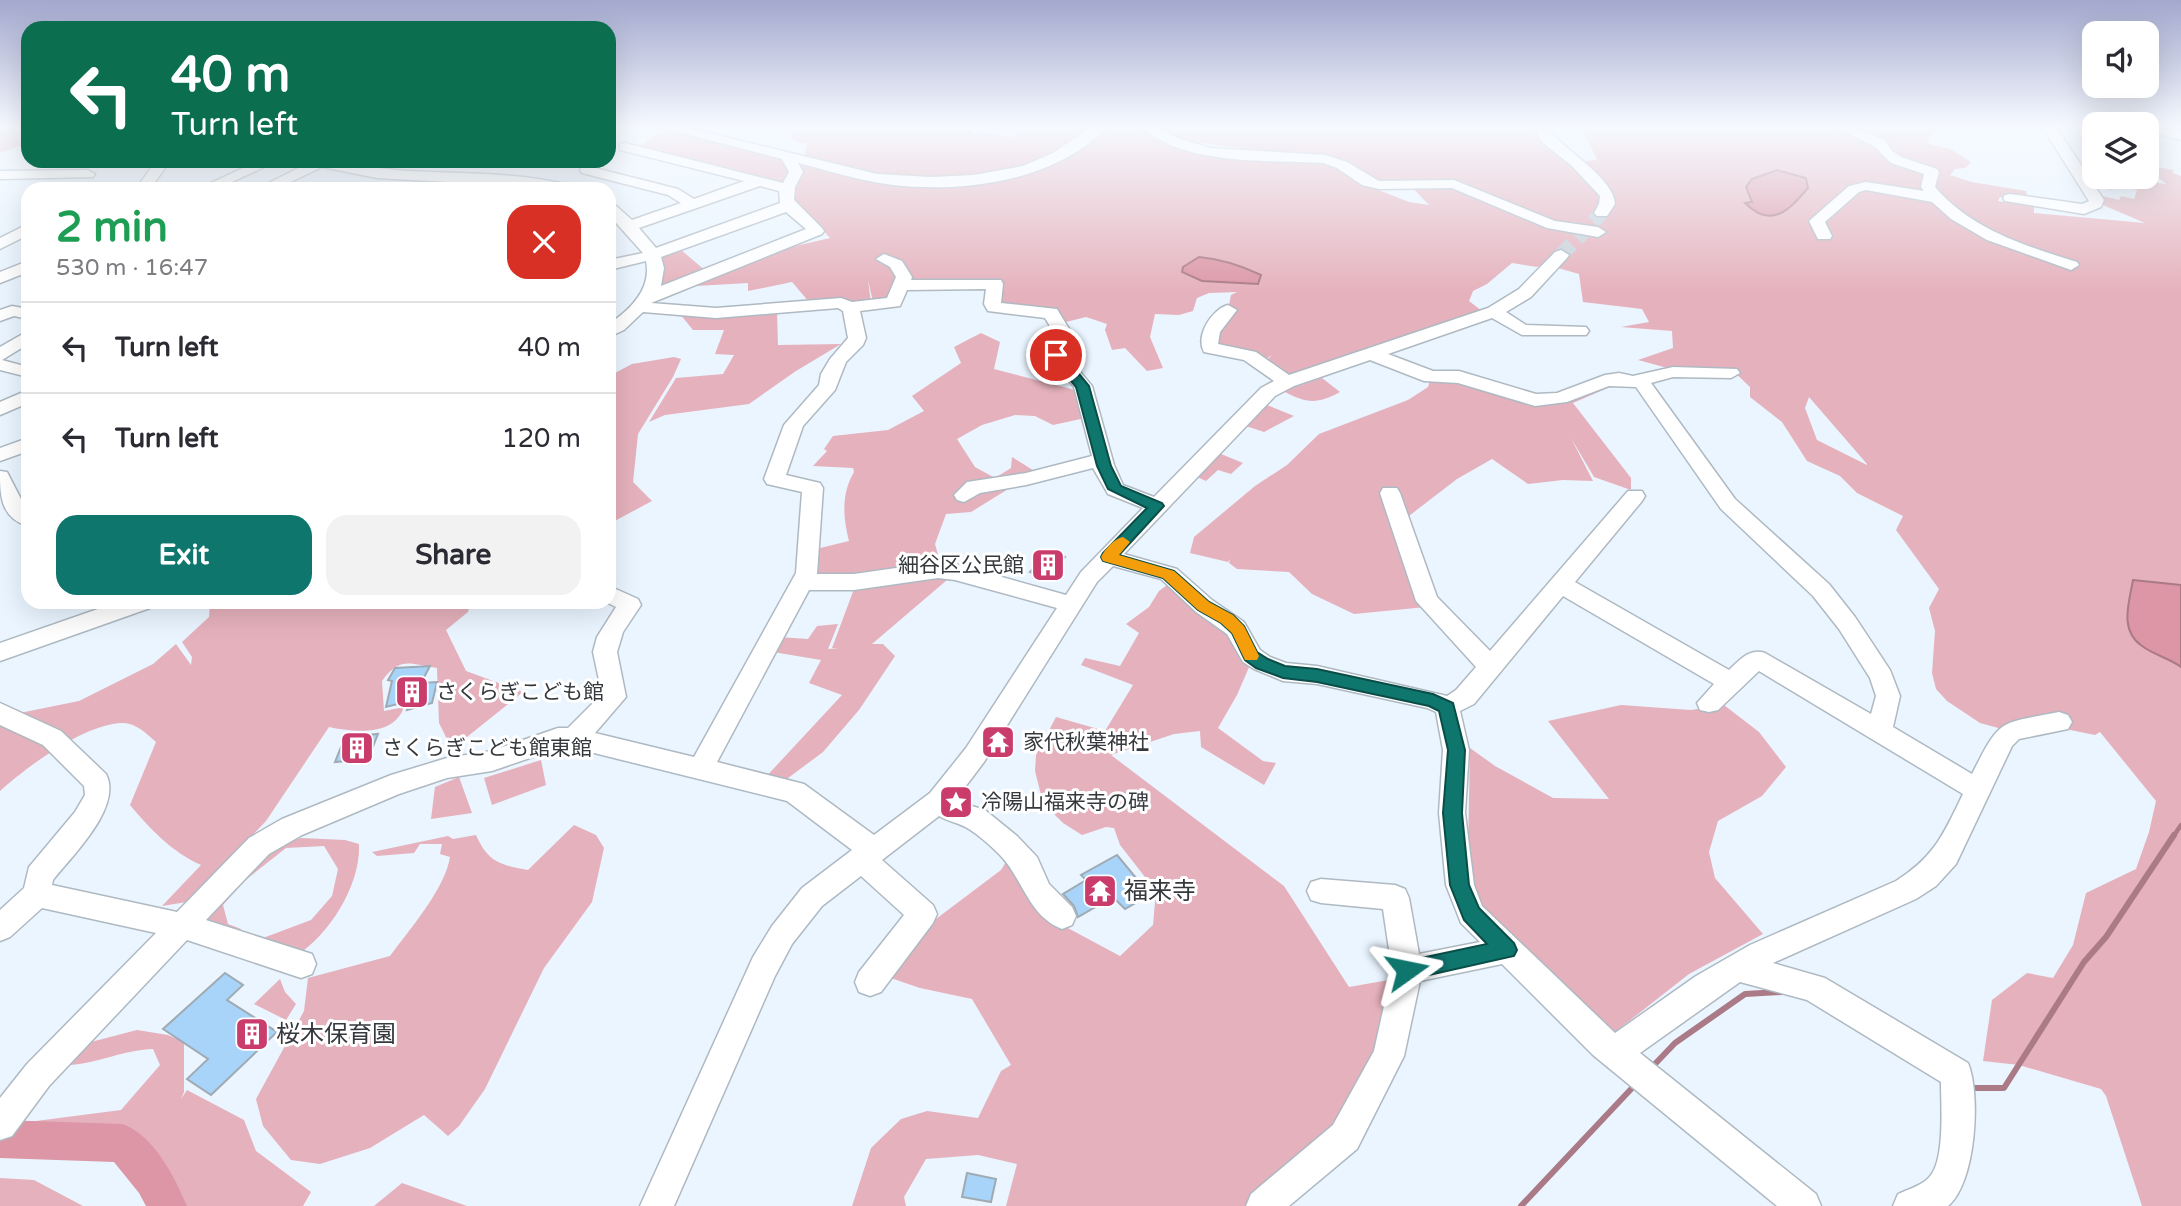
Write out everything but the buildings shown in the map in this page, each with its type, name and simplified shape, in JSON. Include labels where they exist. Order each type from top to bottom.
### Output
[{"type":"street","points":[[631,181],[673,192],[692,204]]},
{"type":"street","points":[[630,226],[758,181]]},
{"type":"street","points":[[760,181],[787,188]]},
{"type":"street","points":[[787,206],[787,188],[791,181]]},
{"type":"street","points":[[1366,181],[1379,185],[1443,183],[1461,186],[1552,225],[1598,232]]},
{"type":"street","points":[[1594,181],[1607,195],[1607,204],[1602,213]]},
{"type":"street","points":[[1930,181],[1928,187],[1952,214],[1982,230],[2071,265]]},
{"type":"street","points":[[2010,198],[2084,209],[2096,204],[2097,200],[2085,181]]},
{"type":"street","points":[[1824,236],[1817,221],[1854,189],[1881,187],[1936,198]]},
{"type":"street","points":[[616,263],[653,255],[787,206]]},
{"type":"street","points":[[616,326],[643,302],[816,231],[811,223],[787,206]]},
{"type":"street","points":[[616,213],[653,255],[653,282],[643,302]]},
{"type":"street","points":[[0,244],[21,233]]},
{"type":"street","points":[[657,1206],[764,967],[782,935],[812,897],[939,801],[975,755],[1070,604],[1108,557],[1263,395],[1287,382],[1494,312],[1525,293],[1561,255]]},
{"type":"street","points":[[643,302],[716,313],[841,303],[850,307],[894,302],[904,277],[901,269],[884,259]]},
{"type":"street","points":[[0,260],[21,264]]},
{"type":"street","points":[[0,278],[21,269]]},
{"type":"street","points":[[902,285],[995,284],[992,304],[995,307],[1051,313],[1068,342],[1055,353],[1083,386],[1104,466],[1115,489],[1157,506]]},
{"type":"street","points":[[701,768],[807,573],[813,488],[774,479],[794,425],[828,386],[830,374],[839,359],[854,345],[857,338],[850,307]]},
{"type":"street","points":[[1228,310],[1212,329],[1208,341],[1210,348],[1250,356],[1287,382]]},
{"type":"street","points":[[0,316],[12,311],[21,313]]},
{"type":"street","points":[[1494,312],[1522,330],[1580,331]]},
{"type":"street","points":[[0,355],[21,341]]},
{"type":"street","points":[[1369,353],[1431,377],[1459,377],[1535,400],[1560,398],[1605,382],[1640,380],[1673,372],[1731,373]]},
{"type":"street","points":[[0,365],[21,370]]},
{"type":"street","points":[[1640,380],[1728,504],[1821,590],[1847,623],[1881,676],[1888,696],[1879,731]]},
{"type":"street","points":[[0,409],[21,399]]},
{"type":"street","points":[[0,455],[21,447]]},
{"type":"street","points":[[964,495],[974,487],[1026,479],[1094,462],[1104,466]]},
{"type":"street","points":[[0,477],[17,507]]},
{"type":"street","points":[[1390,493],[1427,601],[1490,667]]},
{"type":"street","points":[[1447,707],[1465,697],[1635,496]]},
{"type":"street","points":[[1108,557],[1169,574],[1204,606],[1227,619],[1238,630],[1251,656],[1262,663],[1283,672],[1317,676],[1433,700],[1447,707]]},
{"type":"street","points":[[802,582],[854,582],[937,570],[955,572],[1070,604]]},
{"type":"street","points":[[1561,584],[1731,683]]},
{"type":"street","points":[[574,738],[614,697],[615,687],[605,659],[606,643],[630,605],[616,598]]},
{"type":"street","points":[[0,652],[122,609]]},
{"type":"street","points":[[1709,703],[1757,659],[1979,791]]},
{"type":"street","points":[[1447,707],[1457,750],[1452,813],[1460,885],[1471,914],[1615,1052],[1804,1206]]},
{"type":"street","points":[[0,713],[19,725],[52,738],[97,782],[98,795],[85,820],[39,876],[37,894],[0,928]]},
{"type":"street","points":[[1615,1052],[1707,986],[1760,955],[1906,890],[1926,877],[1946,856],[2002,740],[2012,731],[2059,722]]},
{"type":"street","points":[[0,1124],[38,1076],[259,846],[292,827],[391,786],[447,768],[492,761],[558,738],[574,738],[795,792],[867,854],[923,914],[870,982]]},
{"type":"street","points":[[939,801],[958,814],[975,818],[1007,844],[1027,865],[1038,892],[1062,916]]},
{"type":"street","points":[[1263,1206],[1345,1137],[1388,1056],[1398,1021],[1407,970],[1395,898],[1321,891]]},
{"type":"street","points":[[37,894],[183,926],[301,964]]},
{"type":"street","points":[[1407,970],[1507,950]]},
{"type":"street","points":[[1738,968],[1814,988],[1956,1074],[1956,1144],[1946,1184],[1928,1199],[1910,1206]]},
{"type":"shaded area","points":[[760,181],[1357,181],[1409,202],[1429,205],[1407,182],[1379,181],[1970,181],[2026,191],[2028,201],[2000,197],[1998,201],[2034,207],[2034,213],[2145,223],[2103,205],[2099,195],[2119,200],[2121,196],[2134,199],[2137,190],[2133,189],[2159,189],[2159,183],[2166,184],[2163,181],[2181,181],[2181,1206],[2142,1206],[2106,1096],[2101,1089],[2019,1065],[1983,1061],[1992,1000],[2027,973],[2053,978],[2073,945],[2086,893],[2136,869],[2156,801],[2100,732],[2095,735],[2041,724],[2002,729],[1980,723],[1947,701],[1936,689],[1932,673],[1935,631],[1929,608],[1939,589],[1896,530],[1903,516],[1857,493],[1840,476],[1807,461],[1782,422],[1750,397],[1750,387],[1731,369],[1675,370],[1638,360],[1673,348],[1672,331],[1621,327],[1649,322],[1642,309],[1583,302],[1579,274],[1544,264],[1537,267],[1512,263],[1487,284],[1473,291],[1469,301],[1482,311],[1286,377],[1266,361],[1272,355],[1260,363],[1210,348],[1228,310],[1231,295],[1237,292],[1209,293],[1197,298],[1193,311],[1179,315],[1155,314],[1150,337],[1163,368],[1147,371],[1125,348],[1112,350],[1105,330],[1107,324],[1086,317],[1058,324],[1053,312],[994,308],[995,285],[904,285],[892,300],[873,302],[868,280],[871,303],[810,303],[792,282],[748,291],[748,283],[696,286],[787,248],[830,238],[822,229],[787,206],[783,187]],"holes":[[[1809,397],[1867,465],[1817,440],[1805,408]]]},
{"type":"shaded area","points":[[1750,181],[1807,181],[1808,188],[1787,209],[1772,216],[1755,211],[1745,203],[1752,202],[1746,187]]},
{"type":"shaded area","points":[[680,249],[707,272],[660,290],[660,258]]},
{"type":"shaded area","points":[[1199,257],[1223,261],[1253,271],[1261,275],[1258,284],[1202,281],[1182,272],[1183,267]]},
{"type":"shaded area","points":[[777,311],[778,345],[841,344],[749,404],[665,415],[649,422],[676,378],[723,374],[734,355],[715,354],[724,330],[693,330],[680,314]]},
{"type":"shaded area","points":[[981,333],[1000,342],[994,369],[1083,392],[1090,417],[1053,425],[1035,416],[1015,415],[982,425],[957,439],[975,467],[995,478],[1011,468],[1012,457],[1036,472],[971,512],[946,514],[935,544],[938,555],[929,566],[812,578],[812,550],[849,541],[844,506],[853,468],[813,466],[827,451],[824,449],[833,436],[888,430],[924,411],[912,396],[961,363],[954,347]]},
{"type":"shaded area","points":[[674,357],[681,359],[638,434],[633,482],[652,501],[616,520],[616,372],[632,364]]},
{"type":"shaded area","points":[[1431,377],[1459,377],[1535,400],[1565,399],[1619,383],[1573,403],[1631,478],[1631,490],[1594,477],[1571,438],[1593,481],[1563,480],[1528,484],[1492,459],[1457,479],[1401,522],[1426,607],[1354,614],[1312,594],[1289,572],[1237,569],[1229,563],[1230,559],[1228,562],[1190,553],[1194,537],[1255,486],[1287,465],[1319,434],[1408,400],[1428,387]]},
{"type":"shaded area","points":[[1322,378],[1340,392],[1311,401],[1283,391]]},
{"type":"shaded area","points":[[1267,405],[1294,416],[1264,432],[1246,426]]},
{"type":"shaded area","points":[[1221,454],[1243,463],[1231,474],[1218,470],[1206,481],[1197,477]]},
{"type":"shaded area","points":[[943,574],[947,580],[872,644],[883,644],[895,656],[859,710],[823,752],[780,784],[763,780],[842,695],[809,683],[821,660],[773,652],[779,637],[808,639],[817,626],[838,624],[828,649],[839,648],[832,648],[854,589]]},
{"type":"shaded area","points":[[1174,580],[1253,658],[1237,695],[1218,728],[1263,761],[1276,763],[1264,785],[1201,747],[1200,731],[1174,734],[1111,755],[1284,886],[1349,987],[1400,978],[1345,1137],[1255,1206],[1006,1206],[1017,1164],[978,1155],[926,1159],[904,1197],[906,1206],[852,1206],[871,1148],[901,1119],[927,1111],[978,1118],[1001,1071],[1011,1065],[972,999],[920,988],[882,975],[932,922],[1001,870],[1009,857],[1064,926],[1120,956],[1153,925],[1156,891],[1120,845],[1114,828],[1106,827],[1082,835],[1063,823],[1043,803],[1035,771],[1036,755],[1056,717],[1105,731],[1133,685],[1081,665],[1085,658],[1120,666],[1139,633],[1126,624],[1149,607],[1159,591]]},
{"type":"shaded area","points":[[2133,580],[2181,585],[2181,667],[2142,646],[2130,632],[2127,616]]},
{"type":"shaded area","points":[[210,609],[469,609],[446,630],[466,671],[523,692],[452,749],[439,723],[437,668],[406,664],[394,668],[382,681],[384,711],[404,707],[399,717],[382,728],[372,730],[329,727],[266,821],[226,863],[199,900],[162,906],[201,865],[181,854],[163,839],[130,805],[156,742],[132,725],[108,725],[74,738],[57,748],[0,791],[0,717],[79,701],[153,664],[176,644],[191,665],[192,657],[182,642],[209,617]]},
{"type":"shaded area","points":[[1621,705],[1691,710],[1724,705],[1759,732],[1786,767],[1762,796],[1718,821],[1709,852],[1715,878],[1763,934],[1689,974],[1610,1036],[1467,904],[1470,748],[1495,766],[1553,798],[1609,799],[1548,721]]},
{"type":"shaded area","points":[[541,760],[546,785],[492,805],[484,778]]},
{"type":"shaded area","points":[[459,777],[472,813],[431,819],[435,787]]},
{"type":"shaded area","points":[[574,825],[596,835],[604,848],[592,902],[544,968],[485,1089],[459,1126],[448,1136],[424,1115],[370,1148],[320,1164],[291,1160],[263,1126],[256,1099],[304,1011],[308,978],[390,956],[434,896],[450,857],[440,854],[442,844],[420,844],[414,853],[377,856],[372,852],[448,836],[453,839],[476,835],[490,857],[528,870]]},
{"type":"shaded area","points":[[301,838],[345,840],[359,844],[355,875],[349,891],[332,921],[309,946],[297,955],[263,938],[311,920],[332,896],[338,869],[324,846],[286,848],[243,882],[223,905],[228,924],[241,929],[239,933],[208,922],[205,912],[275,845]]},
{"type":"shaded area","points":[[280,979],[285,992],[296,1004],[286,1020],[254,1004]]},
{"type":"shaded area","points":[[137,1030],[168,1035],[184,1042],[184,1092],[181,1099],[187,1090],[244,1120],[256,1151],[311,1192],[303,1206],[147,1206],[123,1151],[79,1143],[0,1152],[0,1132],[5,1125],[121,1110],[160,1065],[153,1049],[70,1065],[87,1043]]},
{"type":"shaded area","points":[[0,1178],[34,1180],[83,1206],[0,1206]]},
{"type":"shaded area","points":[[402,1183],[467,1206],[374,1206]]},
{"type":"waterway","points":[[2173,837],[2181,825]]},
{"type":"waterway","points":[[1975,1088],[2004,1088],[2084,962],[2106,937],[2174,835]]},
{"type":"waterway","points":[[1654,1065],[1675,1043],[1745,994],[1782,992]]},
{"type":"waterway","points":[[1521,1206],[1633,1087]]},
{"type":"waterway","points":[[0,1139],[123,1143],[153,1179],[167,1206]]},
{"type":"tunnel","points":[[1561,255],[1602,213]]},
{"type":"slow traffic","points":[[1123,542],[1108,557],[1169,574],[1204,606],[1227,619],[1238,630],[1251,656]]},
{"type":"place","name":"細谷区公民館","points":[[1048,565]]},
{"type":"place","name":"さくらぎこども館","points":[[412,692]]},
{"type":"place","name":"家代秋葉神社","points":[[998,742]]},
{"type":"place","name":"さくらぎこども館東館","points":[[357,748]]},
{"type":"place","name":"冷陽山福来寺の碑","points":[[956,802]]},
{"type":"place","name":"福来寺","points":[[1100,891]]},
{"type":"place","name":"桜木保育園","points":[[252,1034]]},
{"type":"route","points":[[1056,355],[1083,386],[1104,466],[1115,489],[1157,506],[1108,557],[1169,574],[1204,606],[1227,619],[1238,630],[1251,656],[1262,663],[1283,672],[1317,676],[1433,700],[1447,707],[1457,750],[1452,813],[1460,885],[1471,914],[1507,950],[1407,970]]}]
